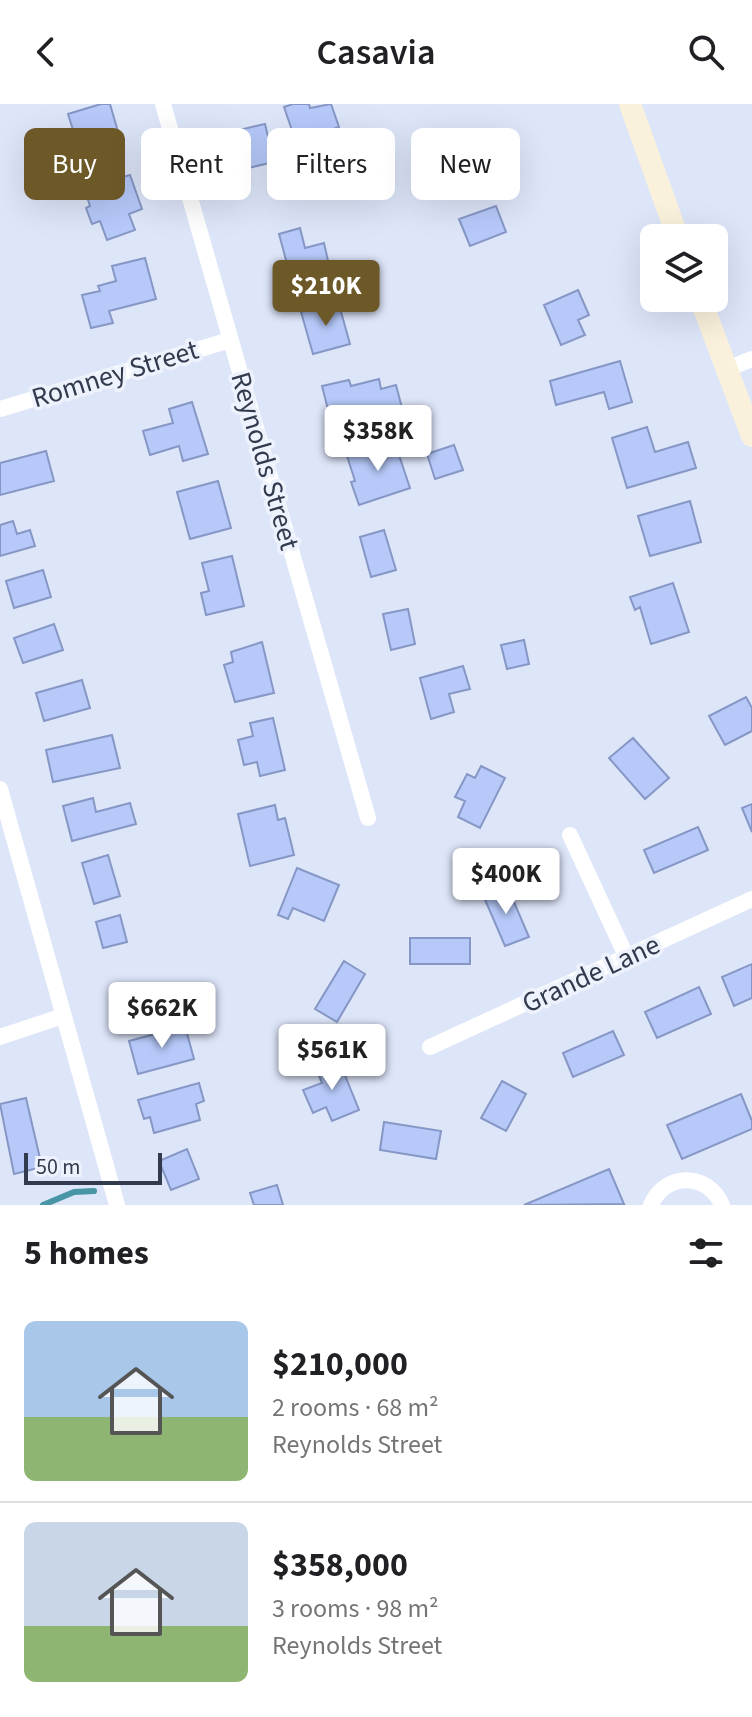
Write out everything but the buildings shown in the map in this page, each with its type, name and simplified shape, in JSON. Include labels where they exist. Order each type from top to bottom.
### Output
[{"type":"main road","points":[[630,104],[673,224]]},
{"type":"main road","points":[[705,312],[752,436]]},
{"type":"street","name":"Reynolds Street","points":[[163,104],[368,818]]},
{"type":"street","name":"Romney Street","points":[[0,409],[230,340]]},
{"type":"street","points":[[727,369],[752,359]]},
{"type":"street","points":[[0,789],[117,1205]]},
{"type":"street","points":[[570,835],[627,958]]},
{"type":"street","name":"Grande Lane","points":[[430,1047],[752,899]]},
{"type":"street","points":[[0,1037],[63,1016]]},
{"type":"street","points":[[651,1205],[659,1190],[683,1179],[703,1183],[713,1190],[722,1205]]},
{"type":"waterway","points":[[43,1205],[74,1192],[94,1191]]}]
